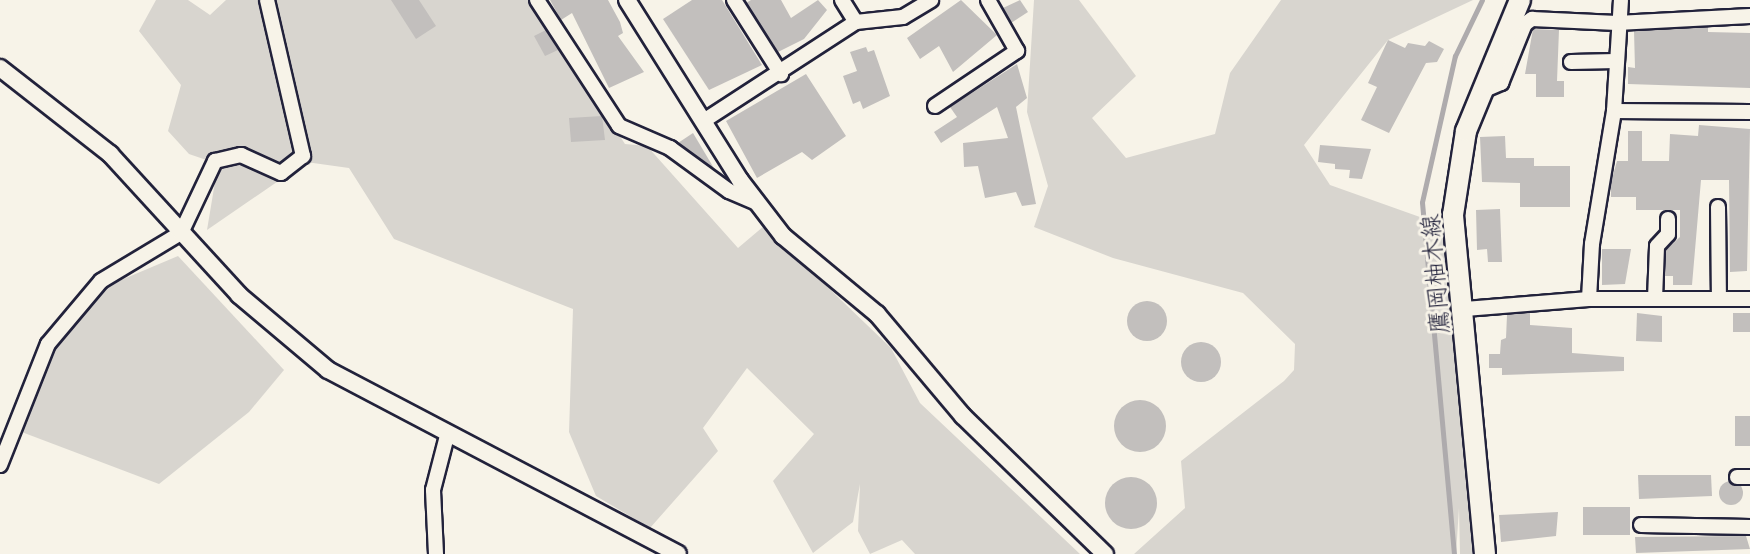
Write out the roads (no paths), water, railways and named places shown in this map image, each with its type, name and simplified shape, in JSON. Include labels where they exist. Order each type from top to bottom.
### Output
[{"type":"main road","name":"鷹岡柚木線","points":[[1485,554],[1465,309],[1454,215],[1466,131],[1520,0]]},
{"type":"street","points":[[0,465],[48,344],[101,281],[181,233],[215,161],[241,155],[280,173],[303,156],[267,0]]},
{"type":"street","points":[[537,0],[619,126],[670,148],[729,191],[755,202]]},
{"type":"street","points":[[627,0],[755,202],[783,236],[877,314],[963,416],[1105,554]]},
{"type":"street","points":[[734,0],[781,74]]},
{"type":"street","points":[[842,0],[856,22]]},
{"type":"street","points":[[705,120],[781,74],[856,22],[903,17],[931,0]]},
{"type":"street","points":[[935,106],[1017,51],[988,0]]},
{"type":"street","points":[[1589,299],[1592,244],[1614,111],[1617,23],[1621,0]]},
{"type":"street","points":[[1482,91],[1501,83],[1525,24],[1532,20],[1617,23],[1750,16]]},
{"type":"street","points":[[1571,62],[1616,61]]},
{"type":"street","points":[[0,68],[110,154],[239,295],[328,370],[447,436],[678,554]]},
{"type":"street","points":[[1614,111],[1750,112]]},
{"type":"street","points":[[1718,207],[1719,299]]},
{"type":"street","points":[[1655,299],[1657,246],[1668,234],[1668,219]]},
{"type":"street","points":[[1465,309],[1589,299],[1750,299]]},
{"type":"street","points":[[436,554],[433,490],[447,436]]},
{"type":"street","points":[[1641,525],[1750,528]]},
{"type":"waterway","points":[[1454,554],[1422,202],[1455,56],[1482,0]]}]
